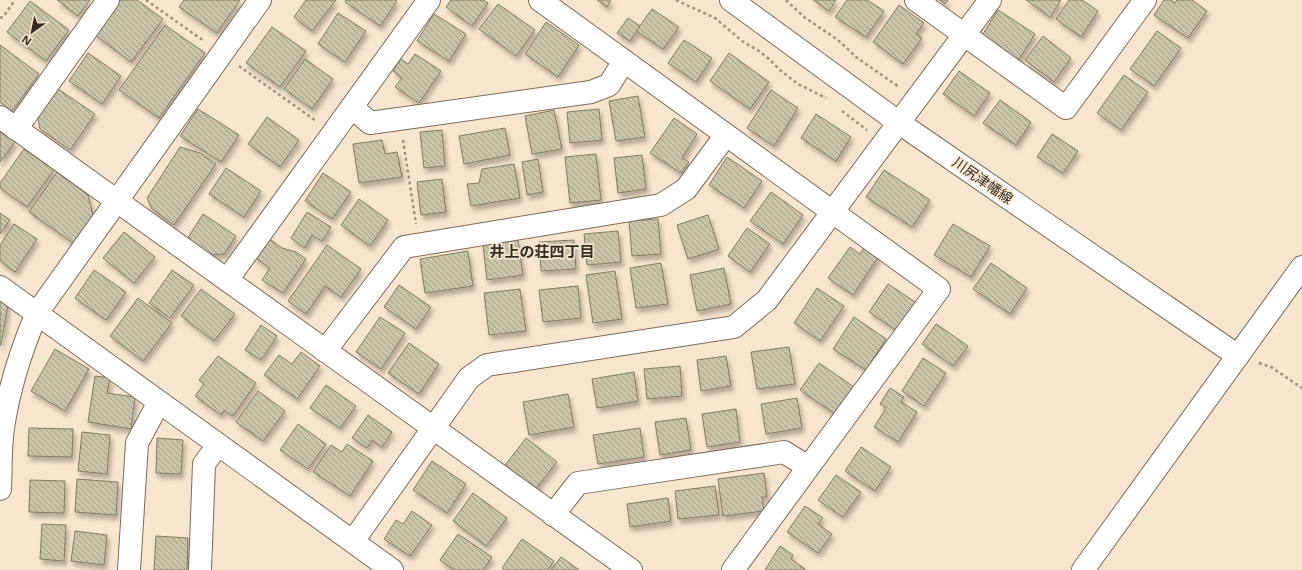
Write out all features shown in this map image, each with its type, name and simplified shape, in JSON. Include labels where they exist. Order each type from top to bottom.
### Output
[{"type":"street","points":[[108,0],[8,123],[631,570]]},
{"type":"street","points":[[0,489],[3,429],[12,382],[26,338],[37,314],[260,0]]},
{"type":"street","points":[[227,280],[429,0]]},
{"type":"street","points":[[540,0],[939,289],[733,570]]},
{"type":"street","name":"川尻津幡線","points":[[731,0],[898,122],[1238,356]]},
{"type":"street","points":[[916,0],[1066,108],[1145,0]]},
{"type":"street","points":[[352,541],[469,378],[487,365],[734,327],[767,300],[990,0]]},
{"type":"street","points":[[352,107],[370,124],[591,92],[609,85],[624,61]]},
{"type":"street","points":[[325,351],[404,246],[661,205],[686,188],[726,135]]},
{"type":"street","points":[[1083,570],[1302,268]]},
{"type":"street","points":[[0,287],[392,570]]},
{"type":"street","points":[[129,570],[137,443],[159,402]]},
{"type":"street","points":[[200,570],[204,464],[218,445]]},
{"type":"street","points":[[553,515],[578,483],[784,452],[808,467]]},
{"type":"path","points":[[0,18],[3,17],[15,0]]},
{"type":"path","points":[[676,0],[715,18],[742,41],[768,58],[798,84],[830,100]]},
{"type":"path","points":[[786,0],[804,17],[838,40],[856,57],[916,99]]},
{"type":"path","points":[[841,110],[884,142]]},
{"type":"path","points":[[400,119],[419,244]]},
{"type":"path","points":[[1238,356],[1271,367],[1302,388]]},
{"type":"building","points":[[57,0],[90,0],[78,16]]},
{"type":"building","points":[[119,0],[137,0],[163,19],[131,62],[94,34]]},
{"type":"building","points":[[184,0],[240,0],[217,33],[179,7]]},
{"type":"building","points":[[306,0],[336,0],[312,31],[294,17]]},
{"type":"building","points":[[346,0],[397,1],[380,26],[345,2]]},
{"type":"building","points":[[451,0],[483,0],[488,3],[472,26],[446,7]]},
{"type":"building","points":[[597,0],[611,0],[607,7]]},
{"type":"building","points":[[813,0],[836,0],[829,11]]},
{"type":"building","points":[[847,0],[867,0],[884,11],[866,37],[835,17]]},
{"type":"building","points":[[939,0],[948,0],[945,4]]},
{"type":"building","points":[[1026,0],[1061,0],[1050,17]]},
{"type":"building","points":[[1069,0],[1082,0],[1098,11],[1081,37],[1056,19]]},
{"type":"building","points":[[1164,0],[1171,0],[1175,3],[1177,0],[1192,0],[1207,11],[1188,38],[1154,15]]},
{"type":"building","points":[[30,1],[69,30],[46,61],[7,32]]},
{"type":"building","points":[[498,4],[535,30],[516,56],[479,29]]},
{"type":"building","points":[[899,5],[924,23],[916,34],[922,38],[903,64],[873,42]]},
{"type":"building","points":[[652,9],[679,27],[663,49],[636,31]]},
{"type":"building","points":[[998,10],[1035,34],[1018,61],[981,37]]},
{"type":"building","points":[[338,13],[366,31],[345,62],[318,44]]},
{"type":"building","points":[[434,14],[466,34],[449,61],[417,41]]},
{"type":"building","points":[[628,18],[640,26],[630,41],[617,33]]},
{"type":"building","points":[[546,22],[579,45],[558,77],[525,54]]},
{"type":"building","points":[[165,25],[205,53],[159,118],[119,90]]},
{"type":"building","points":[[272,27],[306,51],[280,87],[246,63]]},
{"type":"building","points":[[1157,31],[1181,48],[1154,86],[1130,69]]},
{"type":"building","points":[[1043,36],[1071,58],[1054,82],[1025,60]]},
{"type":"building","points":[[684,40],[712,58],[696,82],[668,63]]},
{"type":"building","points":[[0,45],[39,74],[12,111],[0,102]]},
{"type":"building","points":[[88,53],[121,76],[102,104],[69,81]]},
{"type":"building","points":[[729,53],[769,82],[750,109],[710,81]]},
{"type":"building","points":[[415,54],[441,71],[419,103],[395,87],[402,78],[393,71],[401,59],[408,64]]},
{"type":"building","points":[[305,59],[333,79],[312,109],[284,89]]},
{"type":"building","points":[[959,71],[990,93],[974,116],[943,94]]},
{"type":"building","points":[[1124,75],[1148,92],[1121,130],[1097,113]]},
{"type":"building","points":[[58,89],[95,114],[70,150],[40,129],[38,118]]},
{"type":"building","points":[[771,90],[798,108],[774,146],[747,128]]},
{"type":"building","points":[[638,96],[645,137],[616,141],[609,101]]},
{"type":"building","points":[[1000,100],[1031,122],[1016,145],[983,123]]},
{"type":"building","points":[[198,109],[239,135],[221,162],[180,136]]},
{"type":"building","points":[[599,109],[602,140],[570,143],[567,112]]},
{"type":"building","points":[[554,110],[562,149],[532,154],[525,116]]},
{"type":"building","points":[[816,114],[851,137],[836,161],[801,138]]},
{"type":"building","points":[[267,117],[299,140],[280,167],[248,144]]},
{"type":"building","points":[[674,118],[697,134],[682,158],[689,162],[681,173],[650,153]]},
{"type":"building","points":[[505,128],[510,155],[464,164],[459,136]]},
{"type":"building","points":[[442,130],[445,166],[424,168],[420,132]]},
{"type":"building","points":[[0,131],[15,142],[0,162]]},
{"type":"building","points":[[1052,134],[1078,151],[1063,173],[1037,157]]},
{"type":"building","points":[[382,140],[385,154],[397,152],[402,177],[359,183],[353,144]]},
{"type":"building","points":[[180,147],[200,153],[216,164],[174,225],[152,209],[147,198]]},
{"type":"building","points":[[24,149],[54,170],[27,207],[0,188],[0,183]]},
{"type":"building","points":[[596,154],[601,200],[570,203],[565,157]]},
{"type":"building","points":[[642,155],[646,189],[618,193],[614,158]]},
{"type":"building","points":[[727,157],[762,181],[744,208],[709,185]]},
{"type":"building","points":[[538,159],[543,192],[527,195],[522,162]]},
{"type":"building","points":[[514,164],[520,198],[471,206],[467,184],[479,183],[482,169]]},
{"type":"building","points":[[226,168],[261,191],[244,217],[209,194]]},
{"type":"building","points":[[884,170],[930,200],[912,227],[866,197]]},
{"type":"building","points":[[57,172],[88,195],[93,215],[73,243],[29,212]]},
{"type":"building","points":[[323,173],[351,192],[332,219],[305,201]]},
{"type":"building","points":[[442,179],[446,212],[421,215],[417,182]]},
{"type":"building","points":[[771,192],[803,215],[783,244],[750,221]]},
{"type":"building","points":[[359,199],[388,220],[370,246],[341,225]]},
{"type":"building","points":[[307,212],[331,227],[322,241],[312,235],[305,248],[291,238]]},
{"type":"building","points":[[0,213],[10,220],[0,234]]},
{"type":"building","points":[[203,214],[236,236],[224,254],[210,255],[187,239]]},
{"type":"building","points":[[708,215],[719,249],[688,259],[677,225]]},
{"type":"building","points":[[658,219],[661,254],[632,256],[629,221]]},
{"type":"building","points":[[14,224],[37,239],[15,272],[0,261],[0,245]]},
{"type":"building","points":[[953,224],[990,246],[971,277],[934,255]]},
{"type":"building","points":[[747,228],[770,244],[750,272],[728,256]]},
{"type":"building","points":[[618,231],[621,262],[587,265],[584,234]]},
{"type":"building","points":[[124,232],[155,257],[134,283],[103,258]]},
{"type":"building","points":[[267,237],[282,248],[296,252],[306,259],[283,293],[262,280],[270,268],[254,257]]},
{"type":"building","points":[[518,240],[523,275],[487,280],[483,245]]},
{"type":"building","points":[[574,240],[576,269],[541,271],[539,242]]},
{"type":"building","points":[[327,245],[361,269],[341,297],[325,286],[306,314],[288,301]]},
{"type":"building","points":[[865,246],[879,256],[853,295],[828,278],[850,247],[860,254]]},
{"type":"building","points":[[468,251],[473,286],[425,293],[420,259]]},
{"type":"building","points":[[661,263],[668,304],[636,308],[630,268]]},
{"type":"building","points":[[991,263],[1027,288],[1010,314],[973,289]]},
{"type":"building","points":[[724,268],[731,304],[697,311],[690,275]]},
{"type":"building","points":[[94,270],[126,292],[106,320],[75,298]]},
{"type":"building","points":[[172,270],[194,285],[170,318],[149,303]]},
{"type":"building","points":[[615,271],[622,319],[593,323],[586,275]]},
{"type":"building","points":[[888,284],[918,304],[899,332],[869,312]]},
{"type":"building","points":[[399,285],[431,307],[416,329],[384,307]]},
{"type":"building","points":[[578,286],[581,318],[543,322],[539,290]]},
{"type":"building","points":[[817,288],[844,306],[820,341],[794,323]]},
{"type":"building","points":[[201,289],[235,314],[214,341],[181,316]]},
{"type":"building","points":[[520,289],[526,331],[489,335],[484,293]]},
{"type":"building","points":[[0,298],[8,304],[1,345],[0,345]]},
{"type":"building","points":[[138,298],[172,323],[143,361],[110,336]]},
{"type":"building","points":[[380,317],[405,333],[381,369],[356,352]]},
{"type":"building","points":[[854,317],[886,339],[866,370],[833,349]]},
{"type":"building","points":[[936,324],[968,346],[953,366],[922,344]]},
{"type":"building","points":[[261,325],[277,336],[261,360],[245,350]]},
{"type":"building","points":[[409,343],[439,364],[419,394],[388,373]]},
{"type":"building","points":[[789,347],[795,384],[757,389],[751,352]]},
{"type":"building","points":[[55,349],[89,369],[65,411],[31,391]]},
{"type":"building","points":[[301,352],[320,366],[297,399],[264,375],[279,355],[292,364]]},
{"type":"building","points":[[218,356],[256,383],[233,416],[224,410],[221,415],[195,396],[204,384],[199,380]]},
{"type":"building","points":[[726,356],[731,386],[701,391],[697,360]]},
{"type":"building","points":[[923,358],[946,373],[924,406],[902,391]]},
{"type":"building","points":[[819,363],[854,387],[835,414],[800,390]]},
{"type":"building","points":[[680,366],[682,396],[647,399],[644,369]]},
{"type":"building","points":[[634,372],[638,401],[597,408],[592,379]]},
{"type":"building","points":[[95,376],[110,378],[107,393],[135,397],[131,429],[88,422]]},
{"type":"building","points":[[326,385],[356,406],[340,428],[310,408]]},
{"type":"building","points":[[890,388],[904,397],[901,402],[917,412],[898,442],[874,427],[886,408],[880,404]]},
{"type":"building","points":[[258,391],[285,411],[263,441],[236,422]]},
{"type":"building","points":[[568,394],[574,427],[529,435],[523,402]]},
{"type":"building","points":[[797,398],[802,428],[766,434],[761,404]]},
{"type":"building","points":[[736,409],[740,442],[707,447],[702,414]]},
{"type":"building","points":[[368,415],[392,432],[382,447],[372,440],[367,448],[352,438]]},
{"type":"building","points":[[686,418],[691,450],[660,455],[655,422]]},
{"type":"building","points":[[298,424],[326,444],[308,469],[280,450]]},
{"type":"building","points":[[29,428],[73,429],[72,457],[28,456]]},
{"type":"building","points":[[640,428],[644,457],[598,464],[593,435]]},
{"type":"building","points":[[82,432],[110,435],[107,474],[78,471]]},
{"type":"building","points":[[157,438],[183,440],[181,474],[156,473]]},
{"type":"building","points":[[526,438],[557,462],[531,495],[500,472]]},
{"type":"building","points":[[347,444],[373,461],[350,496],[313,472],[331,445],[342,452]]},
{"type":"building","points":[[861,447],[891,467],[875,491],[845,471]]},
{"type":"building","points":[[432,461],[466,484],[447,513],[413,490]]},
{"type":"building","points":[[764,473],[767,497],[762,497],[764,511],[723,516],[718,479]]},
{"type":"building","points":[[836,475],[861,492],[843,517],[818,500]]},
{"type":"building","points":[[77,479],[118,482],[116,515],[75,512]]},
{"type":"building","points":[[30,480],[65,481],[64,513],[29,512]]},
{"type":"building","points":[[715,486],[719,515],[678,519],[675,491]]},
{"type":"building","points":[[473,493],[507,518],[486,546],[453,521]]},
{"type":"building","points":[[668,498],[671,521],[630,527],[627,504]]},
{"type":"building","points":[[805,506],[823,518],[818,524],[832,534],[818,553],[787,532]]},
{"type":"building","points":[[412,511],[432,525],[410,556],[384,539],[396,520],[403,524]]},
{"type":"building","points":[[42,524],[66,525],[64,561],[40,559]]},
{"type":"building","points":[[75,531],[107,535],[104,565],[71,561]]},
{"type":"building","points":[[458,534],[492,557],[483,570],[454,570],[440,560]]},
{"type":"building","points":[[156,536],[188,538],[187,570],[154,570]]},
{"type":"building","points":[[522,539],[554,561],[548,570],[504,570],[502,568]]},
{"type":"building","points":[[780,546],[793,555],[791,559],[805,569],[765,570]]},
{"type":"building","points":[[561,557],[579,570],[551,570]]},
{"type":"district","name":"井上の荘四丁目","points":[[542,251]]}]
